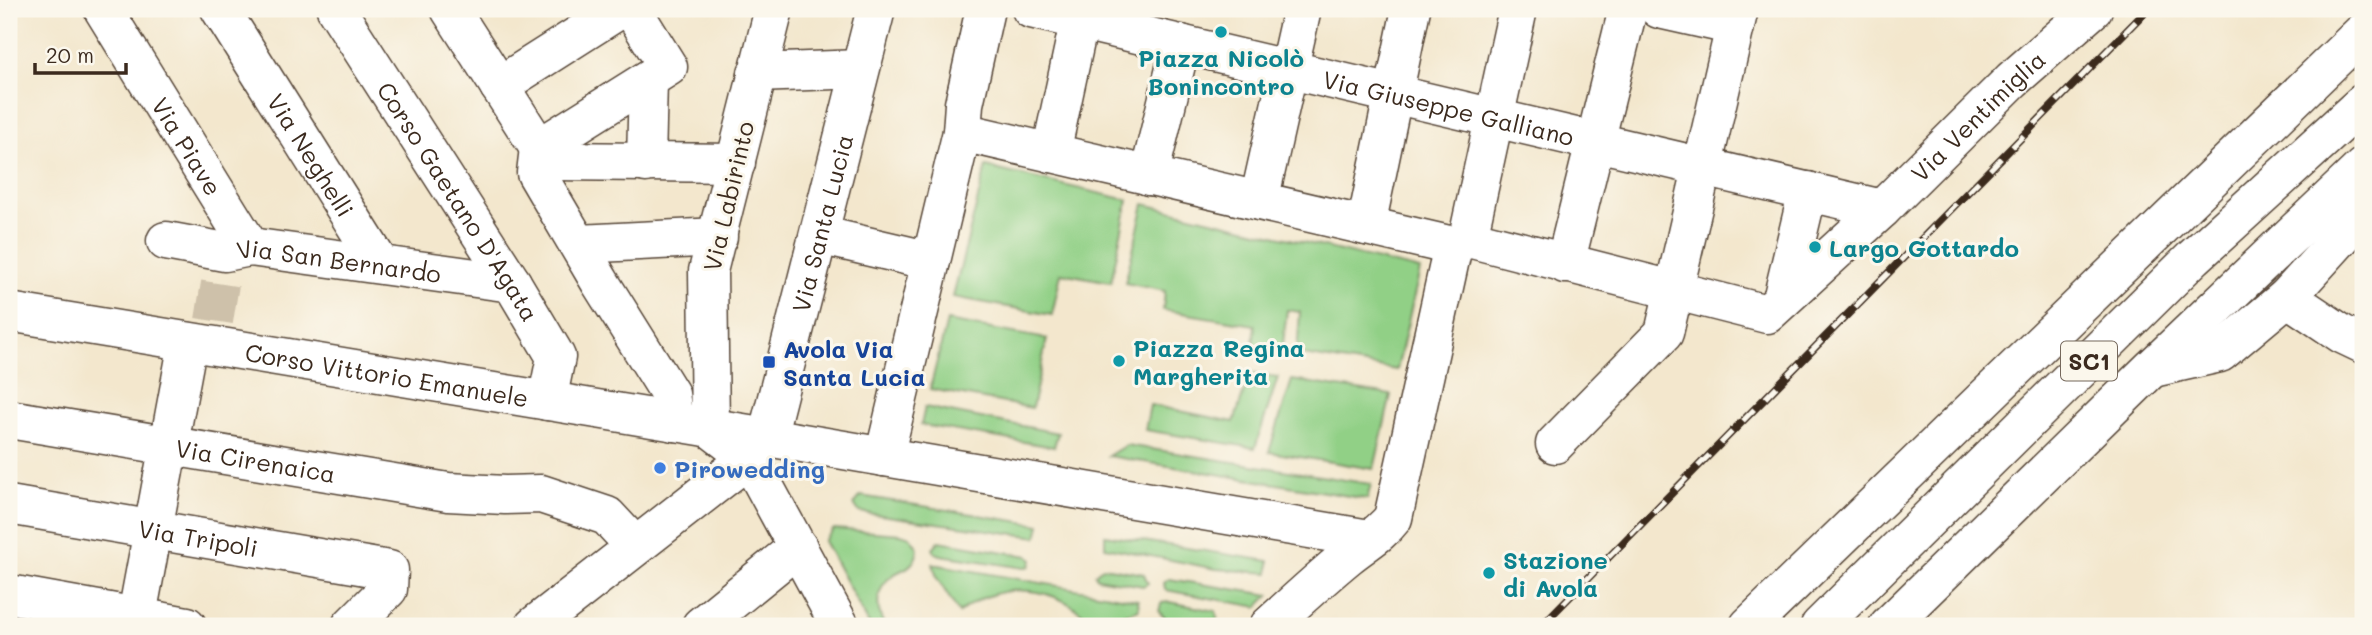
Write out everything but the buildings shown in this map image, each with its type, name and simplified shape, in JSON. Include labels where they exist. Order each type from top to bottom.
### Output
[{"type":"street","name":"Via Piave","points":[[103,9],[233,257]]},
{"type":"street","name":"Via Neghelli","points":[[220,9],[380,264]]},
{"type":"street","name":"Corso Gaetano D'Agata","points":[[335,9],[512,283],[556,358],[547,401]]},
{"type":"street","points":[[499,86],[620,9]]},
{"type":"street","points":[[539,148],[668,67],[632,9]]},
{"type":"street","name":"Via Labirinto","points":[[692,425],[708,271],[774,9]]},
{"type":"street","name":"Via Santa Lucia","points":[[758,448],[819,235],[876,9]]},
{"type":"street","points":[[884,457],[920,258],[963,118],[985,9]]},
{"type":"street","name":"Via Giuseppe Galliano","points":[[1031,9],[1081,15],[1181,44],[1797,189],[1889,202]]},
{"type":"street","points":[[1262,188],[1302,9]]},
{"type":"street","points":[[1368,213],[1411,9]]},
{"type":"street","points":[[1269,626],[1304,592],[1369,539],[1383,532],[1393,518],[1494,117],[1518,9]]},
{"type":"street","points":[[1567,255],[1628,9]]},
{"type":"street","points":[[1555,444],[1664,333],[1737,17],[1659,9]]},
{"type":"street","name":"Via Ventimiglia","points":[[1782,300],[1889,202],[2082,10]]},
{"type":"street","points":[[459,12],[499,86],[539,148],[556,162],[736,163]]},
{"type":"street","points":[[1054,139],[1081,15]]},
{"type":"street","points":[[1749,626],[2363,32]]},
{"type":"street","points":[[1152,162],[1181,44]]},
{"type":"street","points":[[757,73],[860,69]]},
{"type":"street","points":[[646,163],[648,80]]},
{"type":"street","name":"SC1","points":[[1820,626],[2194,257],[2363,103]]},
{"type":"street","points":[[963,118],[1464,236],[1567,255],[1674,282],[1767,314],[1782,300],[1797,189]]},
{"type":"street","points":[[539,148],[537,173],[600,282],[692,425]]},
{"type":"street","points":[[1888,626],[2363,167]]},
{"type":"street","points":[[2151,369],[2220,353],[2287,297],[2363,213]]},
{"type":"street","points":[[819,235],[920,258]]},
{"type":"street","points":[[579,244],[718,237]]},
{"type":"street","name":"Via San Bernardo","points":[[166,241],[233,257],[380,264],[512,283]]},
{"type":"street","points":[[2287,297],[2342,334],[2363,344]]},
{"type":"street","name":"Corso Vittorio Emanuele","points":[[9,312],[204,337],[547,401],[692,425],[758,448],[884,457],[1369,539]]},
{"type":"street","points":[[135,622],[169,445],[204,337]]},
{"type":"street","name":"Via Cirenaica","points":[[9,419],[448,492],[541,494],[607,516],[635,546]]},
{"type":"street","points":[[534,626],[758,448],[791,553],[840,626]]},
{"type":"street","name":"Via Tripoli","points":[[9,505],[389,570],[388,589],[351,626]]},
{"type":"street","points":[[701,626],[791,553]]},
{"type":"street","points":[[9,594],[135,622],[187,626]]},
{"type":"green space","points":[[986,167],[1128,200],[1111,282],[1061,273],[1052,315],[953,297]]},
{"type":"green space","points":[[1144,204],[1420,270],[1397,370],[1297,354],[1300,312],[1287,310],[1282,352],[1253,348],[1255,325],[1163,310],[1165,291],[1125,283]]},
{"type":"green space","points":[[947,321],[1047,339],[1032,408],[930,389]]},
{"type":"green space","points":[[1250,373],[1278,377],[1255,448],[1145,430],[1150,405],[1234,422]]},
{"type":"green space","points":[[1292,380],[1391,395],[1374,469],[1269,452]]},
{"type":"green space","points":[[925,407],[1058,433],[1054,447],[921,425]]},
{"type":"green space","points":[[1126,445],[1371,484],[1367,499],[1108,456]]},
{"type":"green space","points":[[861,496],[1040,525],[1037,537],[859,512],[854,504]]},
{"type":"green space","points":[[834,529],[901,534],[910,537],[918,548],[913,562],[887,580],[880,592],[878,606],[885,626],[870,626],[824,541]]},
{"type":"green space","points":[[1105,535],[1269,561],[1269,573],[1216,569],[1105,547]]},
{"type":"green space","points":[[939,541],[1028,556],[1032,560],[1030,566],[1024,568],[941,555],[935,553],[933,548]]},
{"type":"green space","points":[[933,564],[1138,600],[1139,609],[1124,614],[1113,626],[1094,626],[1081,612],[1065,601],[1048,594],[1010,591],[975,602],[959,613],[937,578]]},
{"type":"green space","points":[[1103,567],[1144,574],[1148,583],[1143,586],[1097,578],[1095,574]]},
{"type":"green space","points":[[1169,579],[1270,595],[1258,607],[1165,590],[1164,583]]},
{"type":"green space","points":[[1170,602],[1216,611],[1219,625],[1173,626],[1159,612],[1161,603]]},
{"type":"tunnel","points":[[214,321],[222,271]]},
{"type":"railway","points":[[1541,626],[2148,9]]},
{"type":"place","name":"Piazza Nicolò Bonincontro","points":[[1221,32]]},
{"type":"place","name":"Largo Gottardo","points":[[1815,247]]},
{"type":"place","name":"Piazza Regina Margherita","points":[[1119,361]]},
{"type":"place","name":"Avola Via Santa Lucia","points":[[769,362]]},
{"type":"place","name":"Pirowedding","points":[[660,468]]},
{"type":"place","name":"Stazione di Avola","points":[[1489,573]]}]
